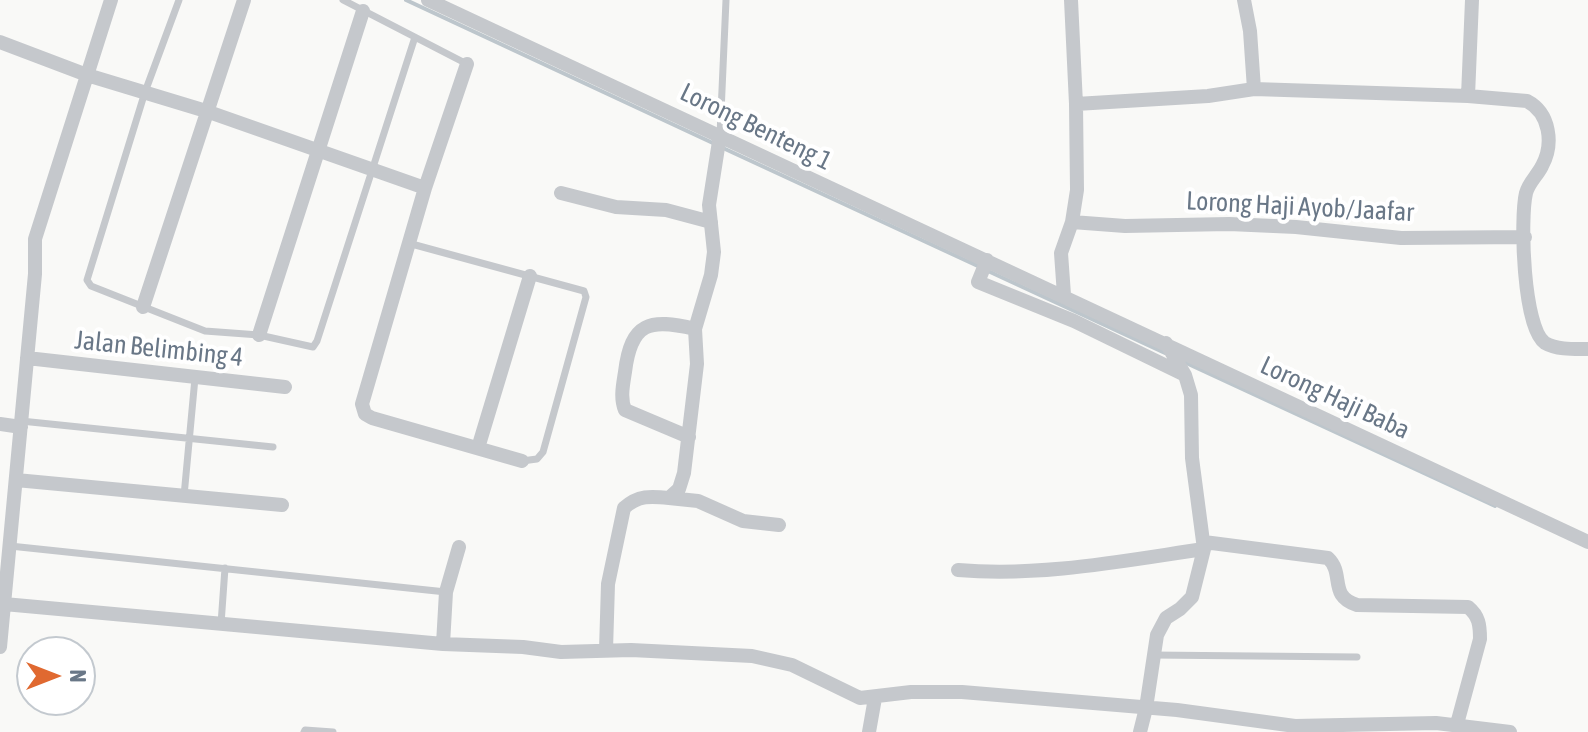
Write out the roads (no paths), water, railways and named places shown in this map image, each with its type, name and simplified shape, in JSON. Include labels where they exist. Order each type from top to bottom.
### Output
[{"type":"street","points":[[0,647],[6,551],[16,480],[37,225],[111,0]]},
{"type":"street","points":[[143,307],[244,0]]},
{"type":"street","name":"Lorong Benteng 1","points":[[428,0],[813,181],[985,266],[1064,295]]},
{"type":"street","points":[[1064,295],[1061,253],[1072,222],[1077,190],[1071,0]]},
{"type":"street","points":[[1244,0],[1250,31],[1254,89]]},
{"type":"street","points":[[1468,96],[1472,0]]},
{"type":"street","points":[[259,335],[363,11]]},
{"type":"street","points":[[0,42],[87,75],[207,111],[425,188]]},
{"type":"street","points":[[467,64],[408,243],[362,404],[365,414],[372,418],[522,461]]},
{"type":"street","points":[[1076,104],[1208,96],[1254,89],[1468,96],[1527,101],[1544,115],[1549,144],[1541,169],[1525,196],[1528,309],[1536,332],[1544,342],[1555,347],[1588,349]]},
{"type":"street","points":[[669,498],[679,489],[684,473],[697,364],[695,329],[711,275],[714,252],[709,205],[720,138]]},
{"type":"street","points":[[561,193],[616,207],[666,210],[711,222]]},
{"type":"street","name":"Lorong Haji Ayob/Jaafar","points":[[1072,222],[1125,226],[1229,224],[1296,227],[1401,238],[1525,237]]},
{"type":"street","points":[[985,266],[978,282],[1074,321],[1184,372]]},
{"type":"street","points":[[478,448],[530,276]]},
{"type":"street","name":"Lorong Haji Baba","points":[[1064,295],[1169,348],[1588,542]]},
{"type":"street","points":[[689,437],[636,416],[625,410],[622,403],[627,354],[632,339],[639,331],[653,323],[695,329]]},
{"type":"street","points":[[1140,732],[1157,635],[1166,618],[1192,597],[1204,545],[1192,458],[1191,395],[1184,372],[1169,348]]},
{"type":"street","name":"Jalan Belimbing 4","points":[[27,358],[285,387]]},
{"type":"street","points":[[0,424],[21,424]]},
{"type":"street","points":[[16,480],[282,505]]},
{"type":"street","points":[[606,650],[608,584],[624,508],[634,499],[647,496],[698,501],[743,521],[779,525]]},
{"type":"street","points":[[958,570],[1034,572],[1204,545],[1328,558],[1336,569],[1341,595],[1357,605],[1468,607],[1476,614],[1480,639],[1465,728]]},
{"type":"street","points":[[443,644],[446,592],[459,547]]},
{"type":"street","points":[[4,604],[443,644],[523,647],[561,652],[606,650],[752,656],[792,665],[860,698],[911,692],[962,692],[1146,708],[1295,726],[1394,722],[1510,732]]},
{"type":"street","points":[[869,732],[875,698]]},
{"type":"lane","points":[[179,0],[145,92],[87,280],[91,286],[205,331],[259,335],[313,347],[415,37]]},
{"type":"lane","points":[[343,0],[467,64]]},
{"type":"lane","points":[[720,138],[726,0]]},
{"type":"lane","points":[[408,243],[584,291],[586,297],[543,452],[537,459],[522,461]]},
{"type":"lane","points":[[184,496],[195,378]]},
{"type":"lane","points":[[21,424],[273,447]]},
{"type":"lane","points":[[6,551],[225,568],[446,592]]},
{"type":"lane","points":[[221,624],[225,568]]},
{"type":"lane","points":[[1152,655],[1357,657]]},
{"type":"lane","points":[[304,732],[333,732]]},
{"type":"waterway","points":[[406,0],[715,144]]},
{"type":"waterway","points":[[723,148],[980,267]]},
{"type":"waterway","points":[[988,271],[1165,353]]},
{"type":"waterway","points":[[1184,362],[1495,506]]}]
